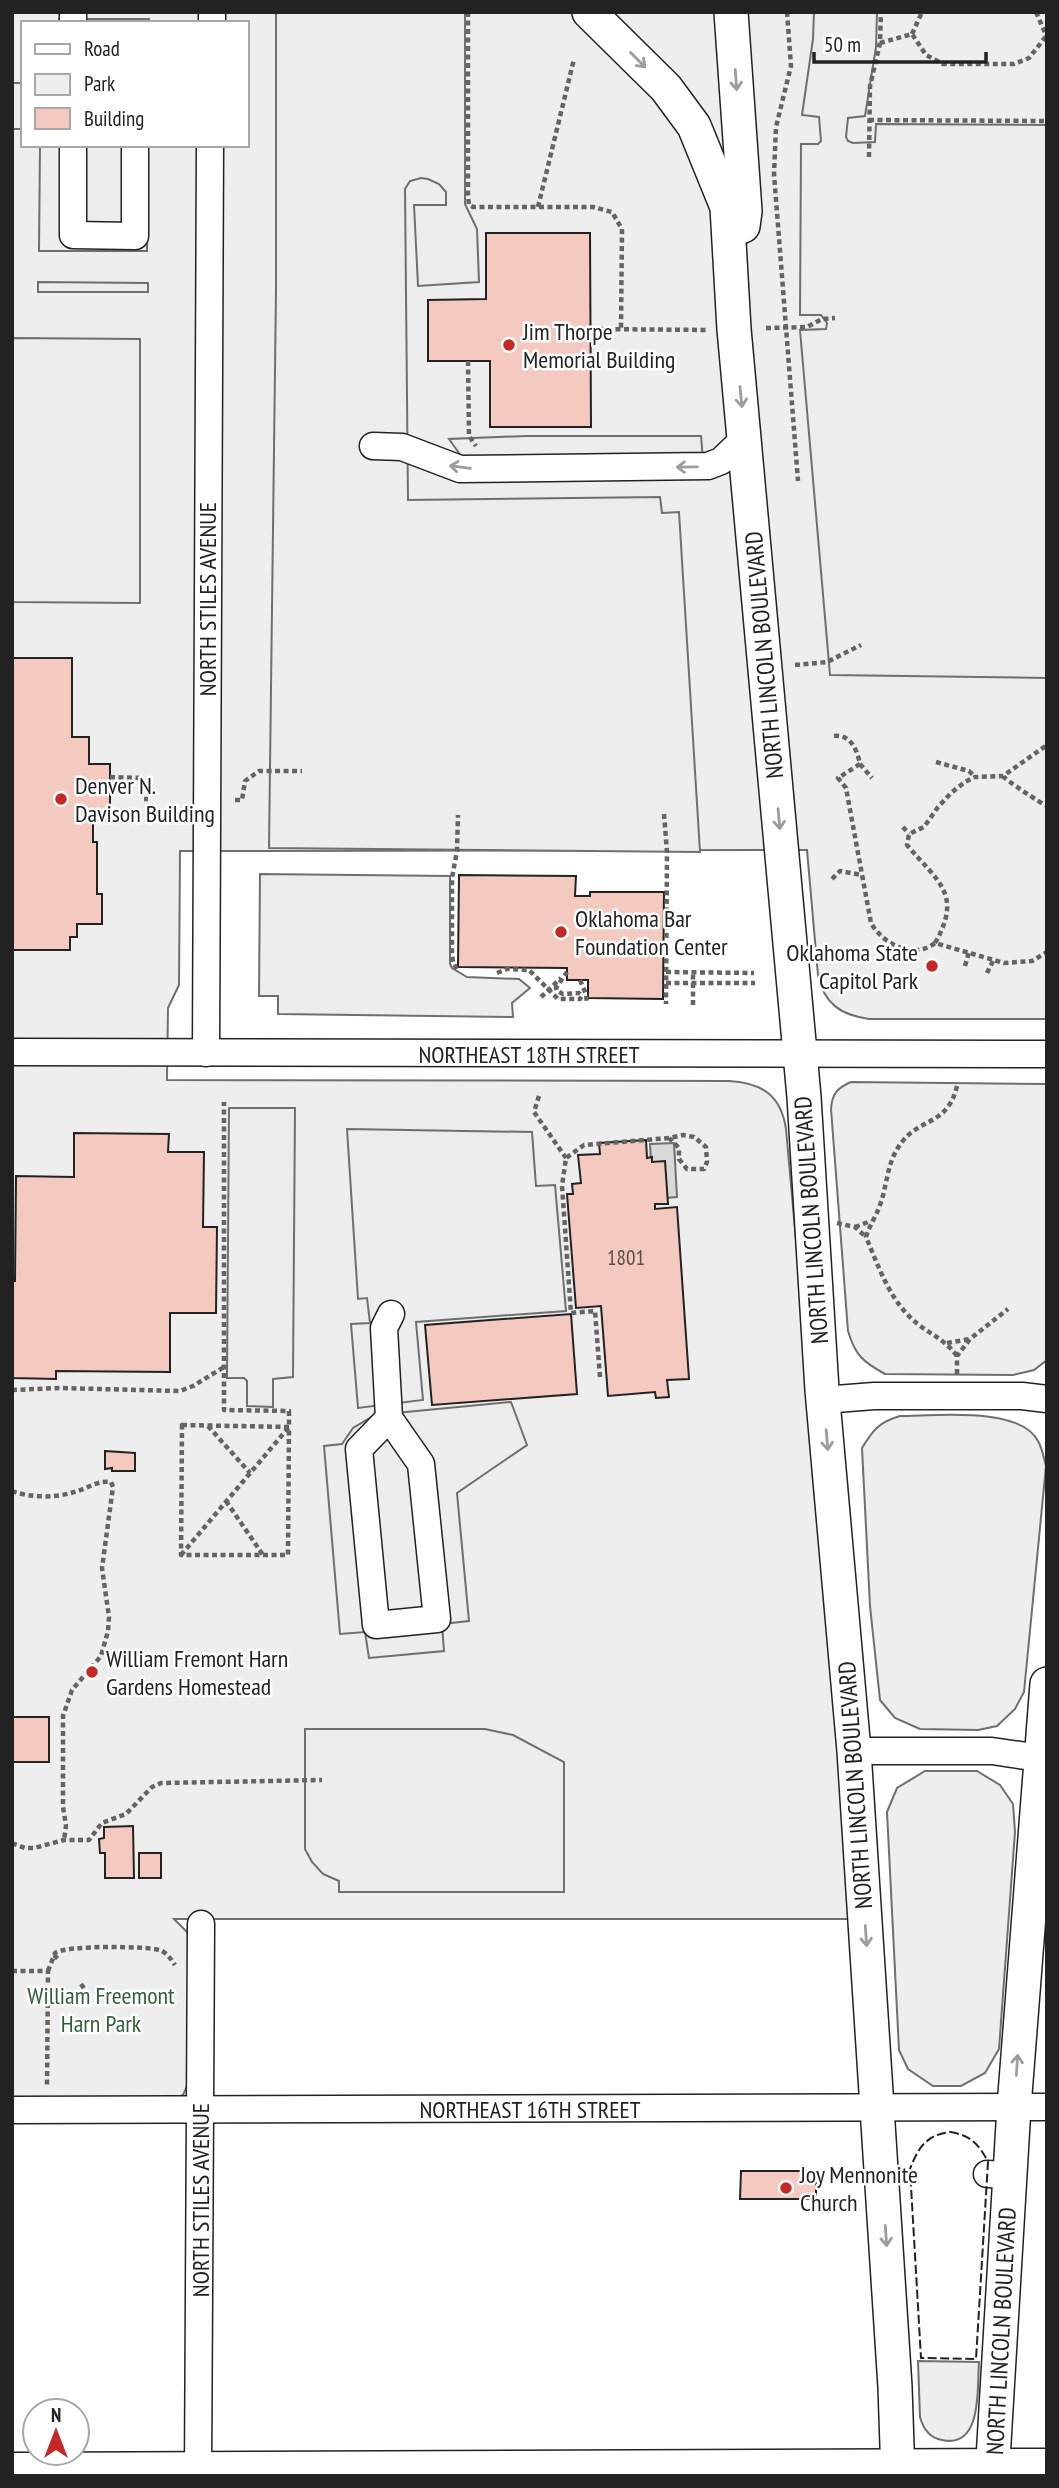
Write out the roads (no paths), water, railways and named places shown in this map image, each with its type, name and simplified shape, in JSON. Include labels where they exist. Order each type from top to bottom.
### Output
[{"type":"main road","name":"NORTH LINCOLN BOULEVARD","points":[[589,12],[666,88],[694,126],[727,207],[800,1055],[823,1400],[854,1751],[878,2107],[898,2469]]},
{"type":"main road","points":[[731,12],[745,211],[737,329]]},
{"type":"main road","name":"NORTH LINCOLN BOULEVARD","points":[[993,2469],[999,2175],[1014,2107],[1047,1684]]},
{"type":"street","points":[[73,147],[73,235],[135,236],[135,147]]},
{"type":"street","name":"NORTH STILES AVENUE","points":[[206,1053],[210,147]]},
{"type":"street","points":[[373,446],[402,447],[460,469],[708,466],[721,461],[745,438]]},
{"type":"street","name":"NORTHEAST 18TH STREET","points":[[12,1052],[1047,1054]]},
{"type":"street","points":[[389,1418],[359,1449],[376,1625],[437,1619],[421,1464],[389,1418],[384,1328],[391,1314]]},
{"type":"street","points":[[823,1400],[874,1396],[1022,1396],[1047,1399]]},
{"type":"street","points":[[854,1751],[992,1751],[1043,1758]]},
{"type":"street","name":"NORTH STILES AVENUE","points":[[198,2470],[201,1924]]},
{"type":"street","name":"NORTHEAST 16TH STREET","points":[[12,2110],[1047,2107]]},
{"type":"street","points":[[12,2466],[198,2470],[993,2469],[1047,2462]]},
{"type":"place","name":"Jim Thorpe Memorial Building","points":[[509,345]]},
{"type":"place","name":"Denver N. Davison Building","points":[[61,799]]},
{"type":"place","name":"Oklahoma Bar Foundation Center","points":[[561,932]]},
{"type":"place","name":"Oklahoma State Capitol Park","points":[[932,966]]},
{"type":"place","name":"William Fremont Harn Gardens Homestead","points":[[92,1672]]},
{"type":"place","name":"Joy Mennonite Church","points":[[786,2188]]},
{"type":"park label","name":"William Freemont Harn Park","points":[[101,2009]]}]
